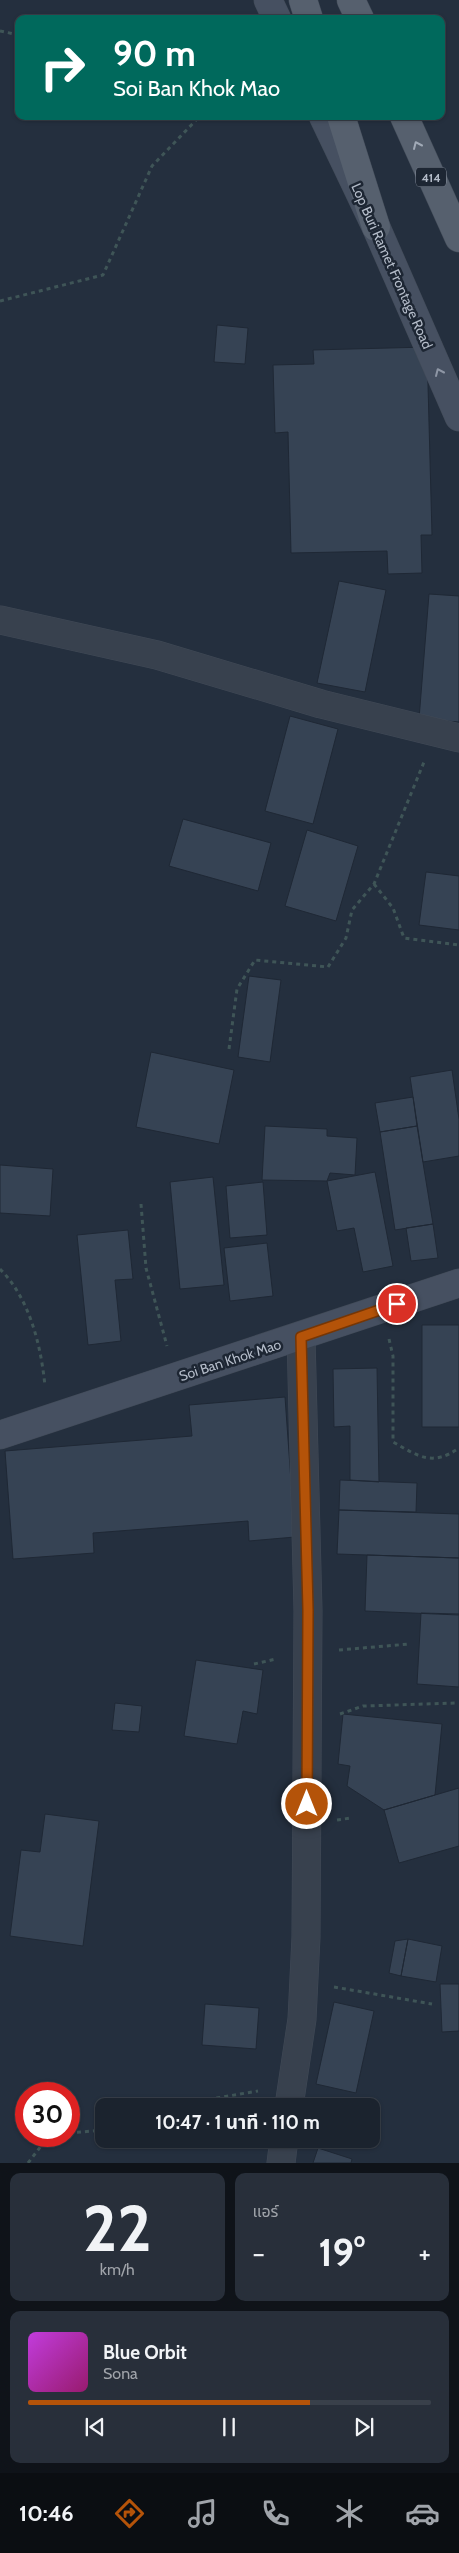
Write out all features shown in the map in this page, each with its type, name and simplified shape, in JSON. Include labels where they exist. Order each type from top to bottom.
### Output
[{"type":"main road","points":[[303,0],[308,15]]},
{"type":"main road","points":[[351,0],[358,15]]},
{"type":"main road","points":[[342,120],[376,227]]},
{"type":"main road","name":"414","points":[[406,120],[459,238]]},
{"type":"street","points":[[268,0],[275,15]]},
{"type":"street","name":"Lop Buri Ramet Frontage Road","points":[[325,120],[376,227],[459,417]]},
{"type":"street","points":[[0,620],[157,655],[321,704],[447,736]]},
{"type":"street","name":"Soi Ban Khok Mao","points":[[0,1435],[301,1337],[459,1283]]},
{"type":"street","points":[[291,2093],[302,2019],[304,1982],[308,1653],[301,1337]]},
{"type":"street","points":[[281,2163],[283,2148]]},
{"type":"path","points":[[0,31],[15,35]]},
{"type":"path","points":[[0,301],[102,275],[152,166],[196,120]]},
{"type":"path","points":[[229,1049],[237,989],[254,960],[328,968],[346,938],[352,910],[374,884],[447,736]]},
{"type":"path","points":[[374,884],[392,908],[404,938],[459,945]]},
{"type":"path","points":[[141,1204],[146,1268],[176,1378]]},
{"type":"path","points":[[0,1269],[11,1280],[32,1322],[44,1373],[48,1419]]},
{"type":"path","points":[[381,1309],[393,1356],[393,1442],[421,1457],[446,1457],[459,1448]]},
{"type":"path","points":[[308,1653],[409,1644]]},
{"type":"path","points":[[307,1728],[363,1706],[458,1703]]},
{"type":"path","points":[[304,1982],[432,2004]]},
{"type":"path","points":[[215,2098],[256,2091],[291,2093]]},
{"type":"path","points":[[80,2132],[95,2131]]},
{"type":"path","points":[[28,2163],[40,2147]]},
{"type":"building","points":[[217,325],[248,328],[245,364],[214,362]]},
{"type":"building","points":[[427,347],[432,535],[421,535],[422,573],[388,574],[387,551],[291,553],[288,432],[275,433],[273,365],[314,364],[313,350]]},
{"type":"building","points":[[339,581],[386,590],[365,692],[317,683]]},
{"type":"building","points":[[429,594],[459,596],[459,722],[419,719]]},
{"type":"building","points":[[290,716],[338,729],[313,824],[265,811]]},
{"type":"building","points":[[183,819],[271,843],[258,891],[169,866]]},
{"type":"building","points":[[307,830],[358,846],[336,921],[285,906]]},
{"type":"building","points":[[426,872],[459,876],[459,930],[419,925]]},
{"type":"building","points":[[249,976],[281,980],[270,1062],[238,1057]]},
{"type":"building","points":[[151,1052],[234,1070],[219,1144],[136,1127]]},
{"type":"building","points":[[452,1070],[459,1119],[459,1156],[423,1162],[410,1077]]},
{"type":"building","points":[[413,1097],[417,1126],[380,1132],[375,1103]]},
{"type":"building","points":[[265,1126],[327,1129],[327,1136],[357,1138],[355,1175],[330,1173],[327,1181],[262,1180]]},
{"type":"building","points":[[417,1126],[433,1224],[395,1230],[380,1132]]},
{"type":"building","points":[[0,1165],[53,1169],[50,1216],[0,1213]]},
{"type":"building","points":[[375,1172],[393,1266],[363,1272],[354,1228],[337,1231],[327,1181]]},
{"type":"building","points":[[213,1177],[224,1285],[180,1289],[170,1182]]},
{"type":"building","points":[[263,1182],[267,1235],[230,1238],[226,1186]]},
{"type":"building","points":[[433,1224],[438,1258],[411,1261],[406,1228]]},
{"type":"building","points":[[128,1230],[133,1279],[115,1280],[121,1341],[88,1345],[77,1235]]},
{"type":"building","points":[[267,1243],[273,1296],[230,1301],[224,1248]]},
{"type":"building","points":[[422,1325],[459,1325],[459,1427],[422,1427]]},
{"type":"building","points":[[377,1368],[379,1482],[350,1480],[350,1426],[334,1427],[333,1369]]},
{"type":"building","points":[[285,1397],[295,1537],[249,1541],[248,1521],[93,1533],[94,1553],[13,1559],[5,1451],[192,1436],[189,1405]]},
{"type":"building","points":[[340,1480],[417,1483],[416,1512],[339,1510]]},
{"type":"building","points":[[339,1510],[459,1514],[459,1558],[337,1554]]},
{"type":"building","points":[[367,1555],[459,1558],[459,1615],[365,1611]]},
{"type":"building","points":[[421,1613],[459,1614],[459,1687],[417,1684]]},
{"type":"building","points":[[196,1660],[263,1670],[257,1714],[243,1711],[237,1744],[184,1736]]},
{"type":"building","points":[[115,1703],[142,1706],[139,1732],[112,1730]]},
{"type":"building","points":[[343,1714],[442,1724],[435,1795],[384,1810],[347,1786],[350,1766],[338,1764]]},
{"type":"building","points":[[459,1788],[459,1846],[399,1863],[384,1810]]},
{"type":"building","points":[[45,1814],[99,1821],[83,1946],[10,1936],[21,1850],[40,1852]]},
{"type":"building","points":[[408,1939],[442,1946],[436,1982],[401,1976]]},
{"type":"building","points":[[408,1939],[401,1976],[389,1973],[395,1941]]},
{"type":"building","points":[[440,1984],[459,1984],[459,2031],[442,2032]]},
{"type":"building","points":[[334,2002],[374,2011],[356,2093],[316,2084]]},
{"type":"building","points":[[205,2004],[259,2008],[256,2049],[202,2045]]},
{"type":"building","points":[[318,2148],[352,2159],[351,2163],[313,2163]]},
{"type":"route","points":[[307,1804],[308,1610],[301,1337],[397,1304]]}]
